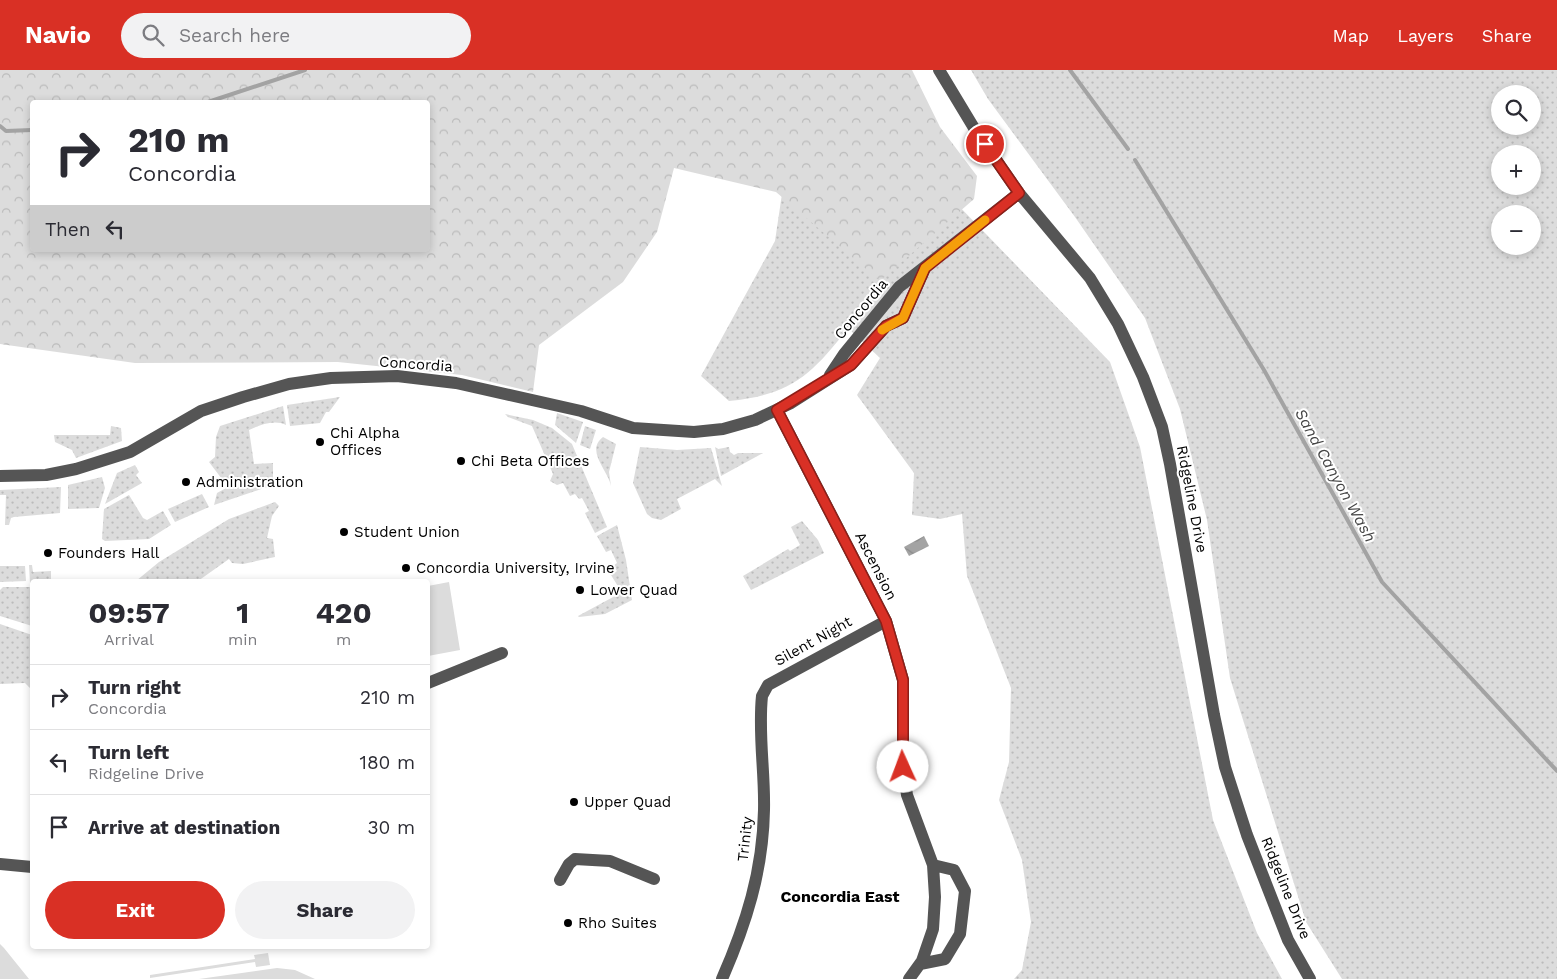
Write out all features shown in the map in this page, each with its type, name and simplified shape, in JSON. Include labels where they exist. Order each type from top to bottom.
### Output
[{"type":"street","name":"Ridgeline Drive","points":[[939,70],[956,102],[1019,193],[1090,278],[1118,324],[1143,377],[1162,427],[1170,464],[1214,715],[1225,767],[1247,835],[1284,931],[1310,979]]},
{"type":"street","name":"Concordia","points":[[829,378],[844,354],[882,306],[900,287],[1019,193]]},
{"type":"street","name":"Concordia","points":[[0,476],[46,474],[76,469],[130,452],[201,412],[243,396],[331,378],[398,376],[456,383],[581,411],[633,428],[694,432],[723,429],[756,420],[791,403],[851,365],[886,326],[903,318],[925,268]]},
{"type":"street","name":"Ascension","points":[[777,410],[886,621],[903,680],[903,767],[907,795],[933,865],[935,897],[933,929],[920,964],[909,979]]},
{"type":"street","name":"Silent Night","points":[[762,696],[768,685],[886,621]]},
{"type":"street","points":[[430,682],[502,653]]},
{"type":"street","name":"Trinity","points":[[722,979],[742,932],[755,888],[763,842],[762,696]]},
{"type":"street","points":[[560,880],[569,864],[575,860],[610,861],[654,879]]},
{"type":"street","points":[[0,864],[30,867]]},
{"type":"street","points":[[920,964],[945,959],[960,934],[965,891],[954,870],[933,865]]},
{"type":"green space","points":[[0,70],[894,70],[954,201],[1110,362],[1140,447],[1213,820],[1257,933],[1282,979],[1014,979],[1022,970],[1031,922],[1022,860],[999,800],[1009,762],[1011,688],[967,576],[962,514],[940,519],[912,515],[914,473],[857,395],[880,358],[848,328],[835,345],[810,371],[784,388],[768,394],[729,401],[701,376],[775,241],[783,187],[604,129],[474,258],[0,332]]},
{"type":"green space","points":[[0,70],[912,70],[940,127],[977,176],[974,199],[880,281],[776,192],[674,168],[657,232],[623,282],[539,345],[533,392],[462,375],[338,362],[135,363],[0,344]]},
{"type":"green space","points":[[971,70],[1557,70],[1557,979],[1342,979],[1306,922],[1230,678],[1207,520],[1180,409],[1145,318],[1075,217],[988,99]]},
{"type":"green space","points":[[340,397],[329,412],[326,412],[320,423],[290,426],[287,405]]},
{"type":"green space","points":[[283,406],[286,425],[272,423],[249,430],[254,464],[273,463],[273,485],[214,505],[217,493],[228,487],[209,462],[215,457],[216,437],[220,426]]},
{"type":"green space","points":[[557,413],[583,422],[576,443],[555,425]]},
{"type":"green space","points":[[505,414],[533,420],[552,428],[572,444],[607,527],[595,533],[585,513],[589,511],[582,498],[579,499],[575,494],[570,496],[563,483],[557,485],[550,481],[553,474],[532,426],[508,417]]},
{"type":"green space","points":[[111,426],[121,428],[122,441],[76,458],[72,450],[55,442],[54,435],[110,435]]},
{"type":"green space","points":[[585,426],[596,430],[590,449],[580,445]]},
{"type":"green space","points":[[603,437],[616,444],[609,472],[611,486],[599,461],[596,448],[598,442]]},
{"type":"green space","points":[[640,447],[677,450],[711,448],[722,486],[715,479],[677,499],[681,509],[661,520],[652,518],[647,514],[633,483]]},
{"type":"green space","points":[[715,447],[718,449],[729,447],[730,452],[734,455],[738,453],[763,453],[721,476]]},
{"type":"green space","points":[[135,465],[139,472],[136,475],[142,483],[105,504],[117,473]]},
{"type":"green space","points":[[102,477],[105,488],[99,508],[68,509],[68,485]]},
{"type":"green space","points":[[61,487],[60,513],[14,517],[11,518],[9,525],[5,525],[6,495],[0,495],[0,490]]},
{"type":"green space","points":[[202,494],[209,507],[175,522],[168,509]]},
{"type":"green space","points":[[129,495],[143,518],[147,520],[163,511],[171,525],[149,539],[105,541],[102,539],[104,509]]},
{"type":"green space","points":[[275,502],[279,506],[272,516],[267,538],[273,539],[275,557],[243,564],[232,563],[229,559],[201,579],[138,579],[159,562],[229,519]]},
{"type":"green space","points":[[802,521],[818,540],[824,553],[751,590],[743,576],[788,549],[790,551],[800,545],[791,527]]},
{"type":"green space","points":[[617,525],[626,560],[632,600],[605,614],[579,617],[615,596],[613,592],[619,588],[611,575],[617,571],[613,566],[617,563],[611,550],[606,552],[597,536]]},
{"type":"green space","points":[[29,565],[32,565],[33,572],[51,571],[51,579],[30,579],[30,583]]},
{"type":"green space","points":[[0,566],[25,566],[26,581],[0,582]]},
{"type":"green space","points":[[449,582],[460,650],[430,656],[430,586]]},
{"type":"green space","points":[[3,587],[30,587],[30,625],[0,616],[0,590]]},
{"type":"green space","points":[[0,624],[30,634],[30,688],[25,683],[0,684]]},
{"type":"green space","points":[[0,944],[4,948],[29,979],[0,979]]},
{"type":"green space","points":[[268,953],[270,965],[256,967],[255,962],[150,978],[150,975],[255,959],[254,955]]},
{"type":"green space","points":[[277,968],[295,970],[315,979],[199,979]]},
{"type":"water","points":[[924,536],[929,546],[909,556],[904,547]]},
{"type":"waterway","name":"Sand Canyon Wash","points":[[214,100],[305,70]]},
{"type":"waterway","name":"Sand Canyon Wash","points":[[1070,70],[1128,149]]},
{"type":"waterway","name":"Sand Canyon Wash","points":[[0,126],[6,131],[30,130]]},
{"type":"waterway","name":"Sand Canyon Wash","points":[[1135,160],[1264,370],[1382,582],[1557,771]]},
{"type":"slow traffic","points":[[882,330],[903,318],[925,268],[985,220]]},
{"type":"place","name":"Chi Alpha Offices","points":[[320,442]]},
{"type":"place","name":"Chi Beta Offices","points":[[461,461]]},
{"type":"place","name":"Administration","points":[[186,482]]},
{"type":"place","name":"Student Union","points":[[344,532]]},
{"type":"place","name":"Founders Hall","points":[[48,553]]},
{"type":"place","name":"Concordia University, Irvine","points":[[406,568]]},
{"type":"place","name":"Lower Quad","points":[[580,590]]},
{"type":"place","name":"Upper Quad","points":[[574,802]]},
{"type":"place","name":"Rho Suites","points":[[568,923]]},
{"type":"district","name":"Concordia East","points":[[840,896]]},
{"type":"route","points":[[903,767],[903,680],[886,621],[777,410],[851,365],[886,326],[903,318],[925,268],[1019,193],[1008,174],[985,144]]}]
